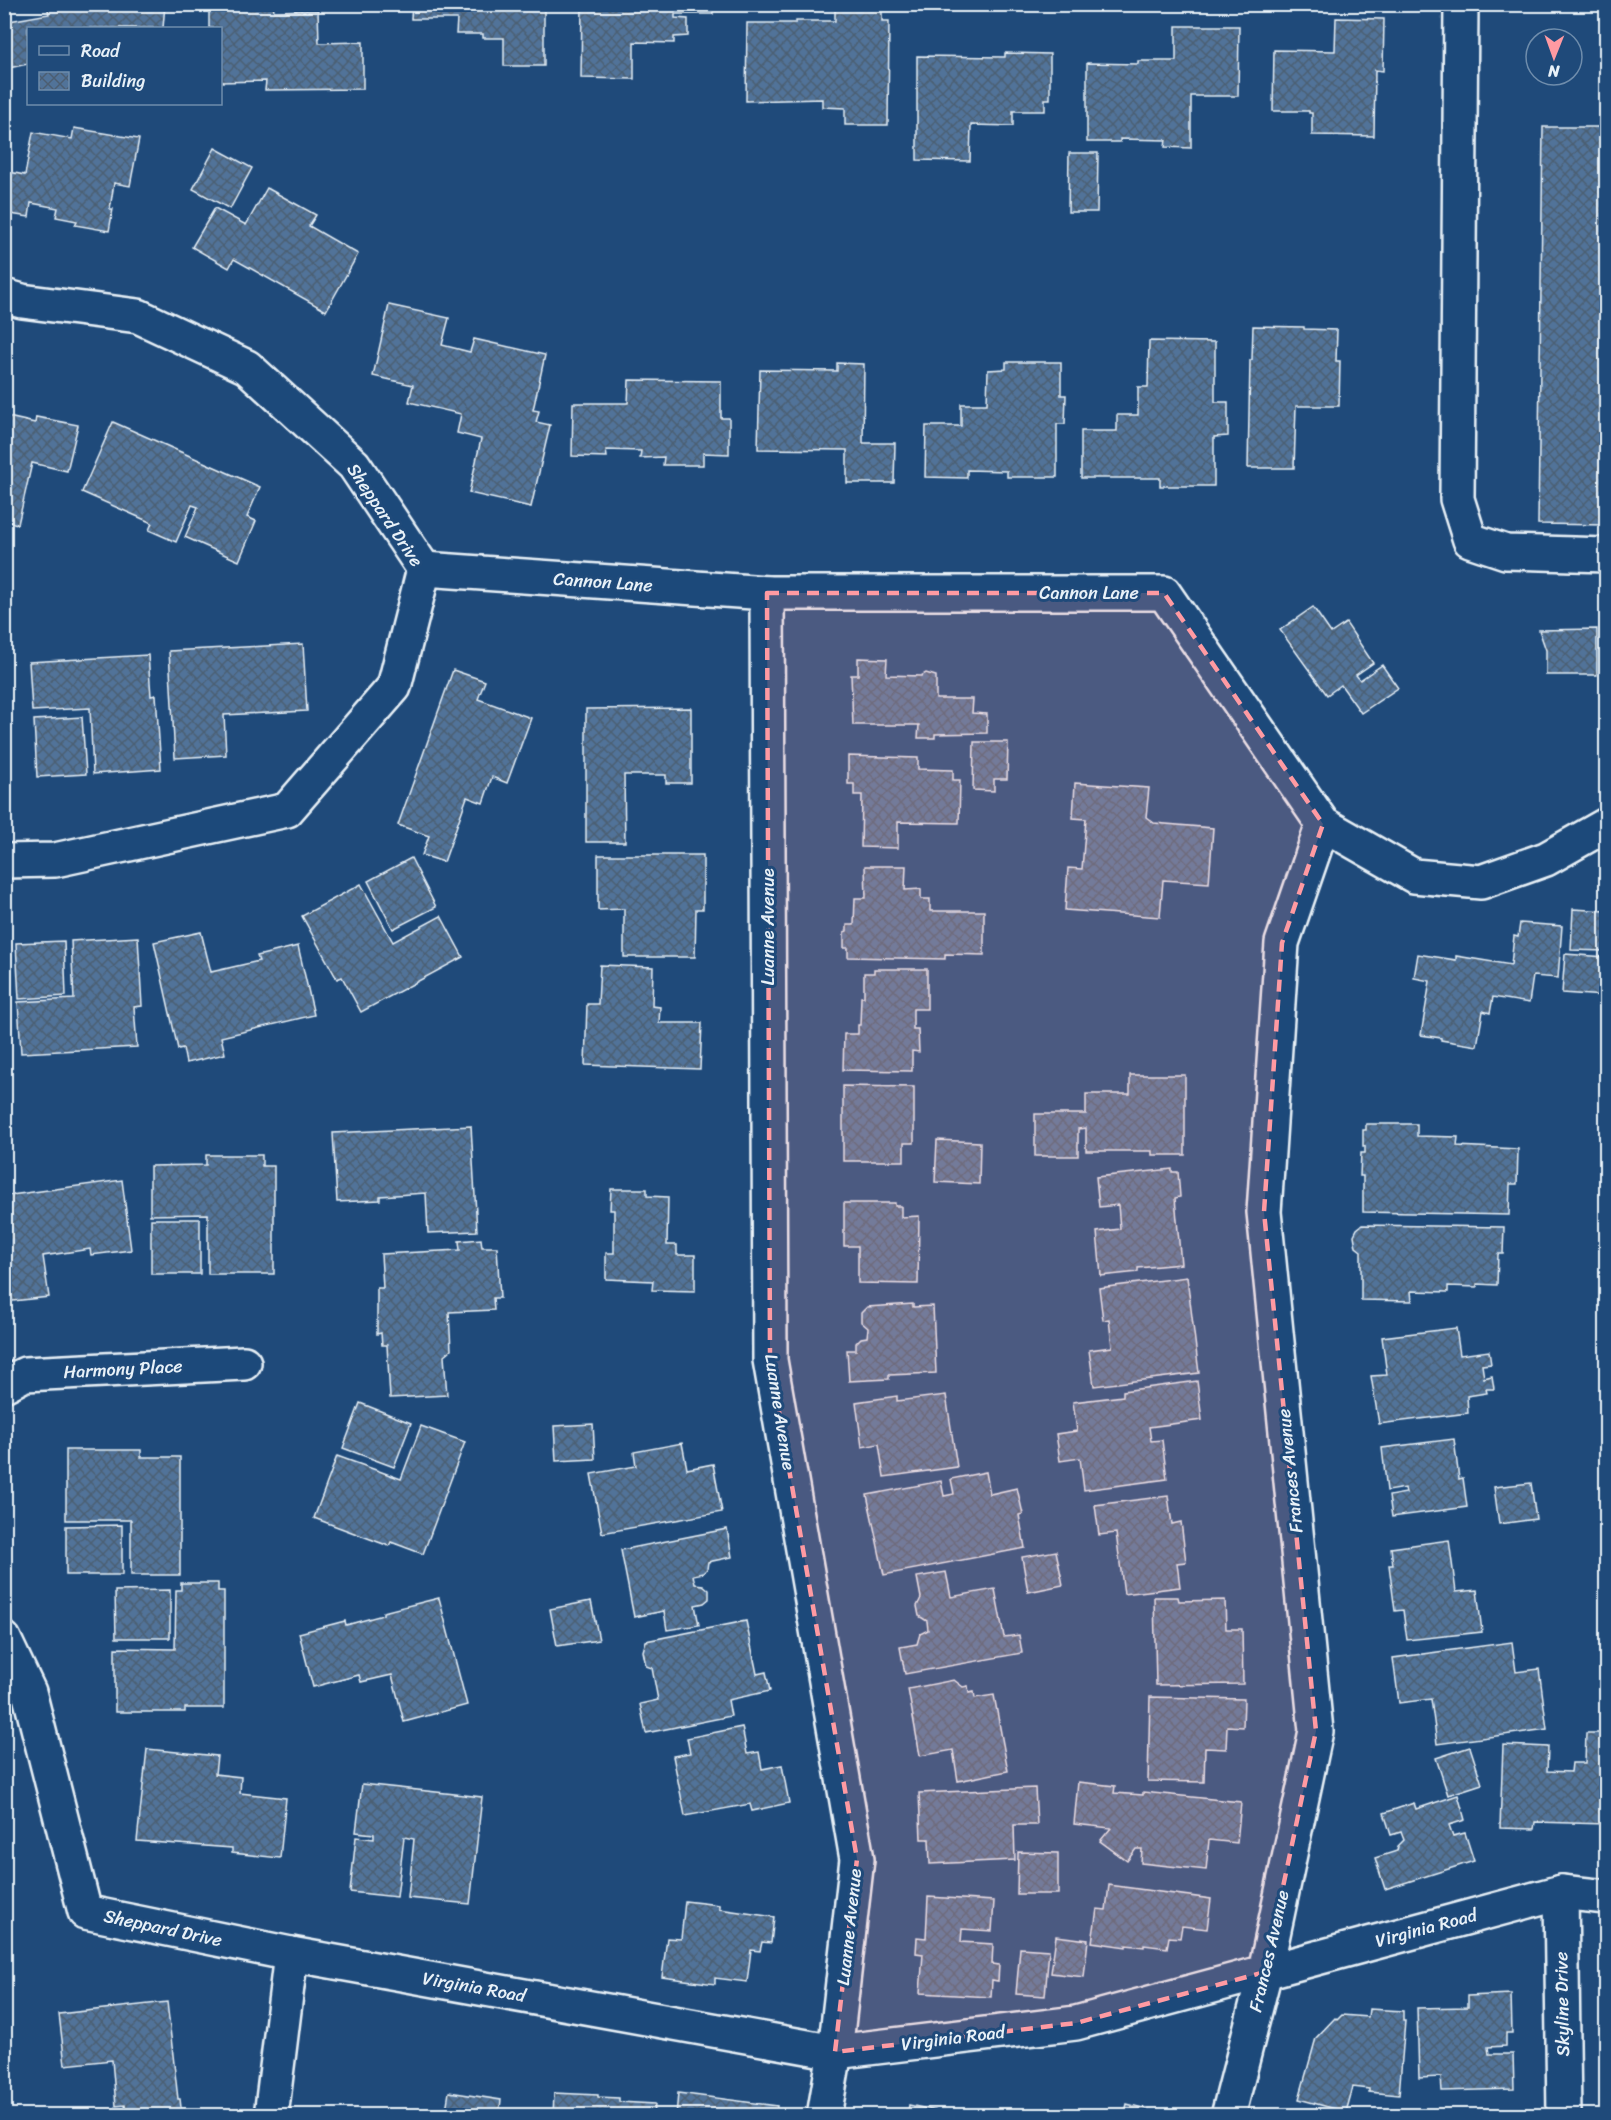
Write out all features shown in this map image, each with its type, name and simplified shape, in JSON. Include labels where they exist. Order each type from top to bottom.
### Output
[{"type":"street","points":[[1461,4],[1457,499],[1470,540],[1506,552],[1606,555]]},
{"type":"street","name":"Sheppard Drive","points":[[4,296],[22,301],[138,316],[247,367],[354,465],[424,569],[394,687],[287,810],[55,860],[4,861]]},
{"type":"street","name":"Cannon Lane","points":[[424,569],[767,593],[1164,593],[1323,824],[1414,876],[1481,882],[1546,859],[1606,825]]},
{"type":"street","name":"Luanne Avenue","points":[[767,593],[770,1360],[857,1858],[835,2052],[824,2115]]},
{"type":"street","name":"Frances Avenue","points":[[1228,2115],[1265,1972],[1316,1731],[1264,1212],[1282,943],[1323,824]]},
{"type":"street","name":"Harmony Place","points":[[4,1385],[26,1374],[244,1363]]},
{"type":"street","name":"Sheppard Drive","points":[[4,1639],[29,1692],[85,1912],[291,1954]]},
{"type":"street","name":"Virginia Road","points":[[291,1954],[835,2052],[1076,2023],[1561,1892],[1606,1897]]},
{"type":"street","name":"Skyline Drive","points":[[1561,1892],[1564,2115]]},
{"type":"street","points":[[271,2115],[291,1954]]},
{"type":"highlighted area","points":[[767,593],[1164,593],[1323,824],[1282,943],[1264,1212],[1316,1731],[1265,1972],[1076,2023],[835,2052],[857,1859],[770,1360]]},
{"type":"building","points":[[165,4],[163,27],[27,27],[27,64],[4,69],[4,22],[49,14],[47,5]]},
{"type":"building","points":[[209,4],[273,4],[274,11],[318,10],[319,43],[363,42],[363,89],[265,90],[266,81],[222,82],[222,27],[209,27]]},
{"type":"building","points":[[412,4],[544,4],[544,66],[504,66],[504,38],[483,38],[483,34],[456,34],[457,19],[411,19]]},
{"type":"building","points":[[582,4],[713,4],[713,14],[675,14],[675,18],[688,19],[688,36],[674,37],[674,43],[634,42],[634,79],[581,78]]},
{"type":"building","points":[[835,4],[882,4],[882,21],[889,21],[888,125],[845,125],[845,108],[822,107],[822,99],[746,101],[747,23],[835,21]]},
{"type":"building","points":[[1336,18],[1384,19],[1383,71],[1375,70],[1374,136],[1312,135],[1312,113],[1309,111],[1273,111],[1274,50],[1335,51]]},
{"type":"building","points":[[1176,26],[1239,26],[1238,96],[1191,96],[1191,148],[1165,147],[1166,140],[1120,139],[1120,142],[1087,142],[1087,63],[1138,64],[1138,61],[1176,61]]},
{"type":"building","points":[[1005,53],[1050,54],[1050,99],[1045,99],[1045,111],[1013,111],[1013,126],[971,125],[970,161],[917,160],[917,56],[1005,57]]},
{"type":"building","points":[[1543,127],[1606,127],[1606,525],[1538,524]]},
{"type":"building","points":[[74,128],[139,139],[130,186],[114,183],[109,231],[75,225],[77,221],[56,217],[58,208],[31,203],[29,217],[4,213],[4,171],[25,175],[33,132],[72,139]]},
{"type":"building","points":[[215,148],[252,168],[230,209],[193,189]]},
{"type":"building","points":[[1069,153],[1098,153],[1097,212],[1068,212]]},
{"type":"building","points":[[267,188],[316,215],[309,226],[358,254],[326,311],[234,259],[229,268],[192,247],[215,208],[246,225]]},
{"type":"building","points":[[389,305],[449,318],[442,345],[470,352],[474,339],[545,355],[533,410],[539,411],[536,422],[550,425],[531,507],[469,493],[481,439],[457,433],[461,414],[409,402],[413,385],[373,376]]},
{"type":"building","points":[[1253,326],[1337,330],[1336,361],[1340,361],[1339,406],[1296,406],[1294,468],[1248,468],[1250,360],[1252,360]]},
{"type":"building","points":[[1149,341],[1215,342],[1215,402],[1228,402],[1228,436],[1214,437],[1214,486],[1160,486],[1160,478],[1081,478],[1081,431],[1117,431],[1117,415],[1138,415],[1138,387],[1148,387]]},
{"type":"building","points":[[1006,362],[1061,362],[1061,395],[1066,395],[1065,424],[1057,424],[1057,477],[1007,477],[1007,471],[967,470],[967,478],[925,477],[926,426],[961,426],[961,404],[987,404],[988,370],[1006,369]]},
{"type":"building","points":[[837,363],[864,364],[863,443],[895,443],[894,483],[847,483],[847,450],[758,449],[760,370],[837,371]]},
{"type":"building","points":[[629,380],[721,381],[721,418],[729,418],[729,454],[703,453],[703,465],[663,465],[664,457],[640,458],[641,451],[606,450],[607,457],[572,456],[573,403],[628,403]]},
{"type":"building","points":[[4,416],[35,423],[36,417],[78,425],[67,471],[32,463],[18,524],[4,521]]},
{"type":"building","points":[[113,422],[260,487],[247,517],[256,521],[239,561],[185,537],[198,507],[192,505],[176,542],[149,530],[152,523],[82,492]]},
{"type":"building","points":[[1313,607],[1331,633],[1346,623],[1373,663],[1356,675],[1360,680],[1382,665],[1398,688],[1361,713],[1341,685],[1327,695],[1280,630]]},
{"type":"building","points":[[1597,629],[1597,675],[1546,675],[1546,650],[1539,630]]},
{"type":"building","points":[[303,644],[307,711],[224,715],[226,755],[175,758],[169,651]]},
{"type":"building","points":[[148,655],[151,696],[156,695],[161,769],[93,774],[90,708],[32,711],[29,662]]},
{"type":"building","points":[[858,658],[887,659],[886,675],[921,676],[926,673],[936,676],[936,699],[973,699],[972,713],[987,714],[987,733],[935,734],[935,738],[918,738],[919,725],[853,725],[851,675],[858,675]]},
{"type":"building","points":[[453,670],[485,681],[478,699],[531,718],[507,783],[492,777],[483,803],[467,797],[444,862],[422,855],[429,836],[398,825]]},
{"type":"building","points":[[4,685],[9,780],[4,780]]},
{"type":"building","points":[[691,708],[691,783],[666,783],[666,775],[624,775],[625,842],[586,842],[586,709]]},
{"type":"building","points":[[82,717],[86,774],[37,777],[34,720]]},
{"type":"building","points":[[974,742],[1008,742],[1007,779],[994,779],[994,791],[973,790]]},
{"type":"building","points":[[848,756],[918,758],[918,769],[953,770],[953,780],[960,780],[959,823],[898,822],[898,848],[861,847],[862,795],[854,795],[854,784],[848,784]]},
{"type":"building","points":[[1075,783],[1149,788],[1146,817],[1154,823],[1213,828],[1209,883],[1163,880],[1160,917],[1065,910],[1068,868],[1082,869],[1086,819],[1073,818]]},
{"type":"building","points":[[598,855],[703,855],[703,909],[696,909],[695,957],[624,957],[624,909],[598,910]]},
{"type":"building","points":[[411,858],[436,907],[393,929],[368,881]]},
{"type":"building","points":[[865,866],[906,866],[905,890],[921,889],[921,899],[930,899],[930,911],[984,911],[984,955],[945,954],[945,959],[848,957],[848,948],[844,948],[844,932],[847,931],[847,925],[854,925],[855,898],[866,898]]},
{"type":"building","points":[[361,884],[393,942],[441,916],[463,957],[361,1012],[342,977],[337,979],[302,916]]},
{"type":"building","points":[[1573,909],[1606,911],[1606,951],[1571,950]]},
{"type":"building","points":[[1520,923],[1562,926],[1558,978],[1533,976],[1529,1003],[1493,997],[1490,1013],[1483,1011],[1477,1046],[1421,1035],[1430,981],[1414,978],[1418,954],[1456,960],[1456,956],[1511,965],[1514,936],[1518,937]]},
{"type":"building","points":[[201,932],[211,972],[259,961],[257,956],[298,946],[314,1015],[221,1037],[225,1054],[186,1063],[183,1048],[178,1049],[154,942]]},
{"type":"building","points":[[138,937],[142,1006],[134,1007],[137,1047],[21,1053],[18,1002],[74,999],[71,941]]},
{"type":"building","points":[[64,941],[66,996],[19,999],[16,943]]},
{"type":"building","points":[[1565,954],[1606,957],[1604,996],[1562,993]]},
{"type":"building","points":[[600,965],[653,967],[652,1006],[660,1007],[659,1023],[702,1023],[700,1069],[585,1065],[587,1004],[598,1004]]},
{"type":"building","points":[[874,969],[927,969],[927,1009],[913,1009],[913,1029],[918,1029],[919,1052],[912,1051],[912,1071],[843,1070],[844,1034],[858,1034],[861,997],[864,997],[864,973],[874,973]]},
{"type":"building","points":[[1130,1075],[1185,1075],[1185,1155],[1152,1155],[1152,1151],[1086,1151],[1086,1128],[1078,1129],[1078,1156],[1035,1156],[1035,1114],[1086,1114],[1086,1094],[1130,1094]]},
{"type":"building","points":[[843,1086],[914,1087],[914,1143],[904,1143],[904,1161],[843,1161]]},
{"type":"building","points":[[1366,1124],[1417,1124],[1417,1136],[1458,1137],[1457,1146],[1518,1149],[1517,1184],[1510,1184],[1509,1215],[1363,1212],[1363,1176],[1360,1176],[1361,1153],[1365,1153],[1363,1130],[1366,1130]]},
{"type":"building","points":[[471,1126],[477,1231],[428,1233],[426,1193],[380,1196],[380,1200],[337,1202],[333,1133]]},
{"type":"building","points":[[937,1140],[980,1142],[979,1184],[935,1182]]},
{"type":"building","points":[[206,1155],[262,1155],[262,1166],[274,1166],[274,1274],[208,1274],[208,1214],[150,1215],[150,1166],[206,1165]]},
{"type":"building","points":[[1172,1169],[1172,1172],[1178,1172],[1180,1197],[1175,1198],[1181,1264],[1138,1268],[1138,1272],[1101,1276],[1097,1232],[1120,1229],[1118,1205],[1099,1207],[1096,1177]]},
{"type":"building","points":[[122,1180],[131,1250],[91,1255],[90,1249],[43,1256],[49,1297],[4,1302],[4,1196]]},
{"type":"building","points":[[611,1189],[647,1189],[647,1196],[668,1197],[667,1245],[677,1245],[677,1255],[695,1255],[695,1291],[652,1290],[653,1281],[606,1279],[606,1253],[614,1253],[614,1210],[610,1210]]},
{"type":"building","points":[[844,1203],[895,1203],[895,1206],[901,1206],[901,1217],[919,1216],[918,1284],[858,1283],[858,1246],[844,1246]]},
{"type":"building","points":[[151,1219],[200,1219],[200,1274],[151,1274]]},
{"type":"building","points":[[1362,1225],[1504,1227],[1503,1254],[1498,1254],[1497,1285],[1448,1286],[1448,1292],[1411,1291],[1412,1301],[1361,1300],[1361,1251],[1356,1247],[1354,1235]]},
{"type":"building","points":[[481,1239],[482,1247],[497,1247],[500,1298],[493,1298],[494,1310],[449,1312],[451,1350],[444,1356],[447,1395],[390,1398],[387,1345],[382,1345],[381,1333],[377,1334],[377,1288],[383,1288],[381,1254],[460,1250],[459,1241]]},
{"type":"building","points":[[1187,1277],[1199,1373],[1094,1386],[1089,1350],[1112,1347],[1109,1319],[1103,1320],[1099,1288]]},
{"type":"building","points":[[913,1304],[913,1307],[933,1306],[936,1373],[889,1375],[889,1379],[849,1381],[847,1350],[856,1350],[856,1343],[861,1338],[867,1337],[868,1328],[861,1322],[861,1313],[867,1307]]},
{"type":"building","points":[[1456,1328],[1460,1355],[1489,1351],[1491,1364],[1482,1365],[1484,1378],[1492,1376],[1494,1389],[1486,1389],[1487,1393],[1467,1396],[1468,1413],[1379,1424],[1371,1376],[1387,1375],[1382,1337]]},
{"type":"building","points":[[1197,1381],[1202,1420],[1149,1427],[1151,1441],[1162,1440],[1167,1479],[1084,1490],[1080,1458],[1060,1461],[1056,1434],[1077,1431],[1073,1402],[1123,1396],[1123,1391]]},
{"type":"building","points":[[946,1395],[957,1467],[884,1477],[879,1444],[862,1447],[856,1402],[897,1396],[897,1401]]},
{"type":"building","points":[[360,1403],[411,1423],[394,1467],[343,1448]]},
{"type":"building","points":[[593,1424],[595,1459],[556,1461],[554,1426]]},
{"type":"building","points":[[421,1426],[465,1442],[423,1554],[391,1542],[389,1546],[314,1518],[337,1456],[401,1479]]},
{"type":"building","points":[[1454,1439],[1459,1479],[1463,1478],[1467,1507],[1392,1517],[1389,1496],[1406,1493],[1405,1488],[1387,1491],[1382,1448]]},
{"type":"building","points":[[682,1443],[687,1469],[713,1464],[722,1512],[602,1533],[591,1474],[636,1466],[634,1452]]},
{"type":"building","points":[[66,1450],[141,1450],[141,1457],[180,1457],[180,1575],[131,1575],[131,1520],[66,1520]]},
{"type":"building","points":[[986,1472],[990,1494],[1017,1488],[1023,1514],[1019,1515],[1025,1548],[884,1575],[867,1495],[941,1481],[944,1496],[954,1494],[951,1479]]},
{"type":"building","points":[[1531,1483],[1536,1519],[1499,1524],[1494,1487]]},
{"type":"building","points":[[1168,1496],[1172,1524],[1181,1522],[1186,1562],[1177,1563],[1180,1587],[1124,1594],[1116,1533],[1099,1535],[1095,1505]]},
{"type":"building","points":[[122,1525],[122,1575],[66,1575],[66,1526]]},
{"type":"building","points":[[727,1529],[732,1557],[708,1562],[707,1569],[703,1573],[693,1575],[695,1584],[703,1585],[709,1590],[709,1599],[695,1605],[699,1625],[667,1630],[664,1611],[634,1617],[621,1550]]},
{"type":"building","points":[[1449,1540],[1456,1592],[1477,1590],[1482,1632],[1407,1640],[1403,1610],[1395,1611],[1389,1565],[1393,1565],[1391,1548]]},
{"type":"building","points":[[1056,1551],[1063,1585],[1028,1592],[1022,1557]]},
{"type":"building","points":[[946,1572],[951,1597],[995,1589],[1004,1637],[1019,1635],[1022,1653],[905,1674],[900,1647],[917,1644],[920,1634],[928,1630],[927,1621],[919,1616],[917,1606],[921,1598],[917,1577]]},
{"type":"building","points":[[181,1583],[218,1583],[218,1591],[224,1591],[224,1708],[185,1708],[185,1712],[115,1712],[115,1648],[175,1649],[176,1590],[181,1590]]},
{"type":"building","points":[[170,1590],[170,1638],[116,1638],[115,1591]]},
{"type":"building","points":[[1154,1597],[1178,1597],[1179,1601],[1225,1600],[1226,1629],[1242,1629],[1243,1684],[1156,1685]]},
{"type":"building","points":[[439,1598],[467,1705],[404,1722],[392,1675],[361,1682],[359,1675],[313,1687],[299,1633],[345,1621],[346,1625],[383,1615],[383,1612]]},
{"type":"building","points":[[591,1601],[599,1640],[557,1646],[550,1609]]},
{"type":"building","points":[[746,1621],[757,1674],[766,1672],[770,1691],[728,1700],[731,1716],[646,1733],[640,1704],[658,1700],[652,1668],[646,1666],[643,1651],[646,1641]]},
{"type":"building","points":[[1512,1642],[1516,1672],[1539,1669],[1547,1729],[1437,1744],[1431,1699],[1399,1703],[1393,1658]]},
{"type":"building","points":[[954,1680],[963,1687],[968,1686],[969,1693],[974,1692],[975,1698],[994,1695],[1008,1771],[958,1781],[953,1750],[920,1756],[908,1689]]},
{"type":"building","points":[[1150,1697],[1244,1699],[1243,1727],[1227,1726],[1226,1749],[1205,1748],[1204,1782],[1148,1781]]},
{"type":"building","points":[[742,1727],[747,1754],[759,1752],[762,1769],[782,1765],[789,1803],[752,1811],[750,1804],[685,1816],[673,1756],[690,1753],[687,1738]]},
{"type":"building","points":[[1586,1733],[1606,1733],[1606,1824],[1535,1822],[1534,1829],[1500,1828],[1503,1745],[1548,1747],[1547,1771],[1571,1772],[1572,1763],[1585,1763]]},
{"type":"building","points":[[1470,1747],[1482,1784],[1448,1795],[1436,1758]]},
{"type":"building","points":[[147,1749],[217,1756],[215,1774],[241,1777],[240,1793],[286,1798],[280,1858],[232,1853],[232,1848],[137,1841]]},
{"type":"building","points":[[1078,1782],[1115,1786],[1114,1793],[1143,1795],[1143,1792],[1241,1802],[1237,1843],[1209,1840],[1206,1870],[1141,1863],[1142,1849],[1136,1849],[1127,1861],[1100,1841],[1111,1828],[1074,1824]]},
{"type":"building","points":[[362,1784],[482,1797],[470,1904],[408,1898],[414,1839],[404,1837],[397,1897],[350,1892],[356,1837],[374,1839],[374,1834],[356,1832]]},
{"type":"building","points":[[1035,1788],[1037,1825],[1014,1825],[1015,1860],[930,1864],[929,1839],[921,1839],[919,1793]]},
{"type":"building","points":[[1458,1795],[1465,1820],[1449,1825],[1453,1836],[1465,1833],[1474,1861],[1385,1889],[1375,1858],[1397,1851],[1398,1846],[1404,1840],[1401,1832],[1391,1835],[1384,1813],[1414,1803],[1416,1809]]},
{"type":"building","points":[[1018,1852],[1058,1853],[1058,1894],[1017,1894]]},
{"type":"building","points":[[1109,1885],[1211,1899],[1207,1929],[1182,1926],[1180,1938],[1169,1937],[1167,1948],[1144,1945],[1144,1947],[1126,1945],[1126,1947],[1092,1942],[1097,1909],[1106,1910]]},
{"type":"building","points":[[928,1897],[994,1901],[992,1931],[962,1929],[961,1942],[993,1944],[992,1964],[999,1965],[998,1981],[992,1980],[991,1997],[920,1993],[923,1954],[916,1953],[917,1937],[926,1938]]},
{"type":"building","points":[[685,1901],[719,1905],[719,1909],[774,1917],[771,1943],[762,1942],[760,1951],[751,1950],[747,1982],[715,1978],[715,1984],[662,1977],[667,1938],[681,1939]]},
{"type":"building","points":[[1056,1936],[1088,1940],[1084,1977],[1051,1973]]},
{"type":"building","points":[[1020,1948],[1049,1950],[1045,1996],[1016,1994]]},
{"type":"building","points":[[1511,1994],[1512,2033],[1506,2033],[1506,2046],[1488,2047],[1489,2054],[1513,2054],[1514,2089],[1442,2091],[1441,2077],[1419,2078],[1417,2008],[1468,2007],[1468,1996]]},
{"type":"building","points":[[167,2002],[182,2116],[127,2116],[125,2105],[116,2106],[112,2060],[65,2065],[59,2014]]},
{"type":"building","points":[[1369,2009],[1403,2011],[1403,2021],[1405,2021],[1399,2095],[1369,2092],[1369,2089],[1353,2087],[1346,2112],[1299,2099],[1316,2038],[1335,2018],[1337,2020],[1342,2015],[1368,2017]]},
{"type":"building","points":[[449,2092],[501,2100],[499,2116],[445,2116]]},
{"type":"building","points":[[554,2093],[598,2095],[598,2097],[619,2098],[619,2102],[655,2104],[654,2116],[553,2116]]},
{"type":"building","points":[[678,2093],[777,2106],[776,2116],[676,2116]]},
{"type":"building","points":[[1127,2104],[1166,2114],[1166,2116],[1124,2116]]},
{"type":"building","points":[[909,2105],[961,2116],[907,2116]]}]
